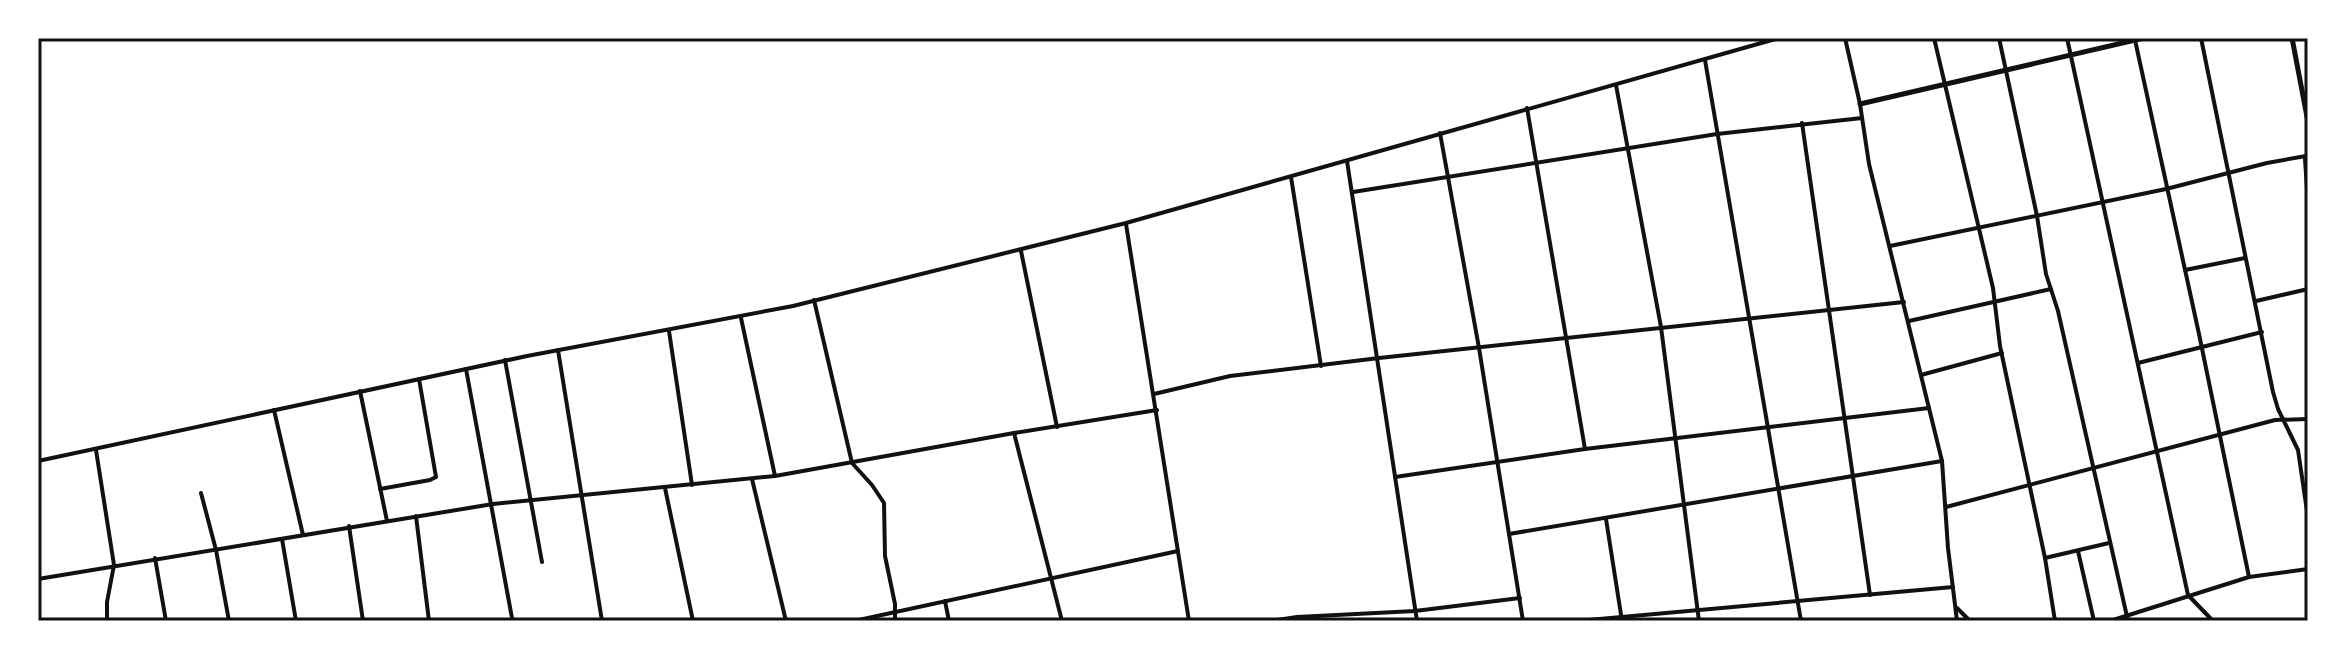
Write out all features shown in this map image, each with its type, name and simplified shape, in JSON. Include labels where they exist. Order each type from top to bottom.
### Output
[{"type":"street","points":[[38,461],[505,360],[741,318],[1021,251],[1779,38]]},
{"type":"street","points":[[1845,38],[1869,164],[1942,461],[1957,621]]},
{"type":"street","points":[[1934,38],[1996,302],[2002,353],[2045,558],[2055,621]]},
{"type":"street","points":[[1999,38],[2042,252],[2128,618]]},
{"type":"street","points":[[2067,38],[2189,598],[2213,621]]},
{"type":"street","points":[[1860,104],[2144,38]]},
{"type":"street","points":[[2201,38],[2276,403],[2298,450],[2308,518]]},
{"type":"street","points":[[2292,38],[2308,122]]},
{"type":"street","points":[[2135,39],[2249,577]]},
{"type":"street","points":[[1705,60],[1801,621]]},
{"type":"street","points":[[1616,85],[1661,327],[1699,621]]},
{"type":"street","points":[[1527,108],[1585,449]]},
{"type":"street","points":[[1353,192],[1717,134],[1862,118]]},
{"type":"street","points":[[1802,123],[1870,595]]},
{"type":"street","points":[[1440,133],[1523,621]]},
{"type":"street","points":[[1890,246],[2166,189],[2307,154],[2308,204]]},
{"type":"street","points":[[1347,160],[1417,621]]},
{"type":"street","points":[[1291,177],[1321,366]]},
{"type":"street","points":[[1126,223],[1189,621]]},
{"type":"street","points":[[1021,251],[1057,427]]},
{"type":"street","points":[[2185,270],[2246,258]]},
{"type":"street","points":[[1909,321],[2051,289]]},
{"type":"street","points":[[2256,301],[2308,289]]},
{"type":"street","points":[[814,300],[852,463],[884,503],[885,556],[895,604],[895,621]]},
{"type":"street","points":[[1154,394],[1230,376],[1566,336],[1904,302]]},
{"type":"street","points":[[741,318],[775,476]]},
{"type":"street","points":[[669,331],[692,485]]},
{"type":"street","points":[[2138,363],[2262,332]]},
{"type":"street","points":[[558,350],[602,621]]},
{"type":"street","points":[[1921,375],[2002,353]]},
{"type":"street","points":[[505,360],[542,562]]},
{"type":"street","points":[[466,369],[512,618]]},
{"type":"street","points":[[380,489],[436,477],[419,379]]},
{"type":"street","points":[[360,391],[387,521]]},
{"type":"street","points":[[1395,477],[1585,449],[1929,408]]},
{"type":"street","points":[[274,410],[303,535]]},
{"type":"street","points":[[38,579],[493,504],[775,476],[1157,410]]},
{"type":"street","points":[[1945,508],[2284,419],[2308,419]]},
{"type":"street","points":[[1014,433],[1062,621]]},
{"type":"street","points":[[96,449],[114,565],[107,621]]},
{"type":"street","points":[[1509,534],[1942,461]]},
{"type":"street","points":[[752,479],[786,621]]},
{"type":"street","points":[[665,488],[693,621]]},
{"type":"street","points":[[201,493],[216,550],[229,621]]},
{"type":"street","points":[[416,516],[429,621]]},
{"type":"street","points":[[1606,519],[1622,619]]},
{"type":"street","points":[[349,526],[363,621]]},
{"type":"street","points":[[282,539],[296,621]]},
{"type":"street","points":[[2045,558],[2109,543]]},
{"type":"street","points":[[854,621],[1178,551]]},
{"type":"street","points":[[2078,551],[2094,621]]},
{"type":"street","points":[[155,558],[166,621]]},
{"type":"street","points":[[2110,621],[2128,618],[2249,577],[2308,569]]},
{"type":"street","points":[[1577,621],[1954,587]]},
{"type":"street","points":[[1270,621],[1415,611],[1520,598]]},
{"type":"street","points":[[945,601],[949,621]]},
{"type":"street","points":[[1957,608],[1970,621]]},
{"type":"street","points":[[1349,614],[1351,621]]}]
